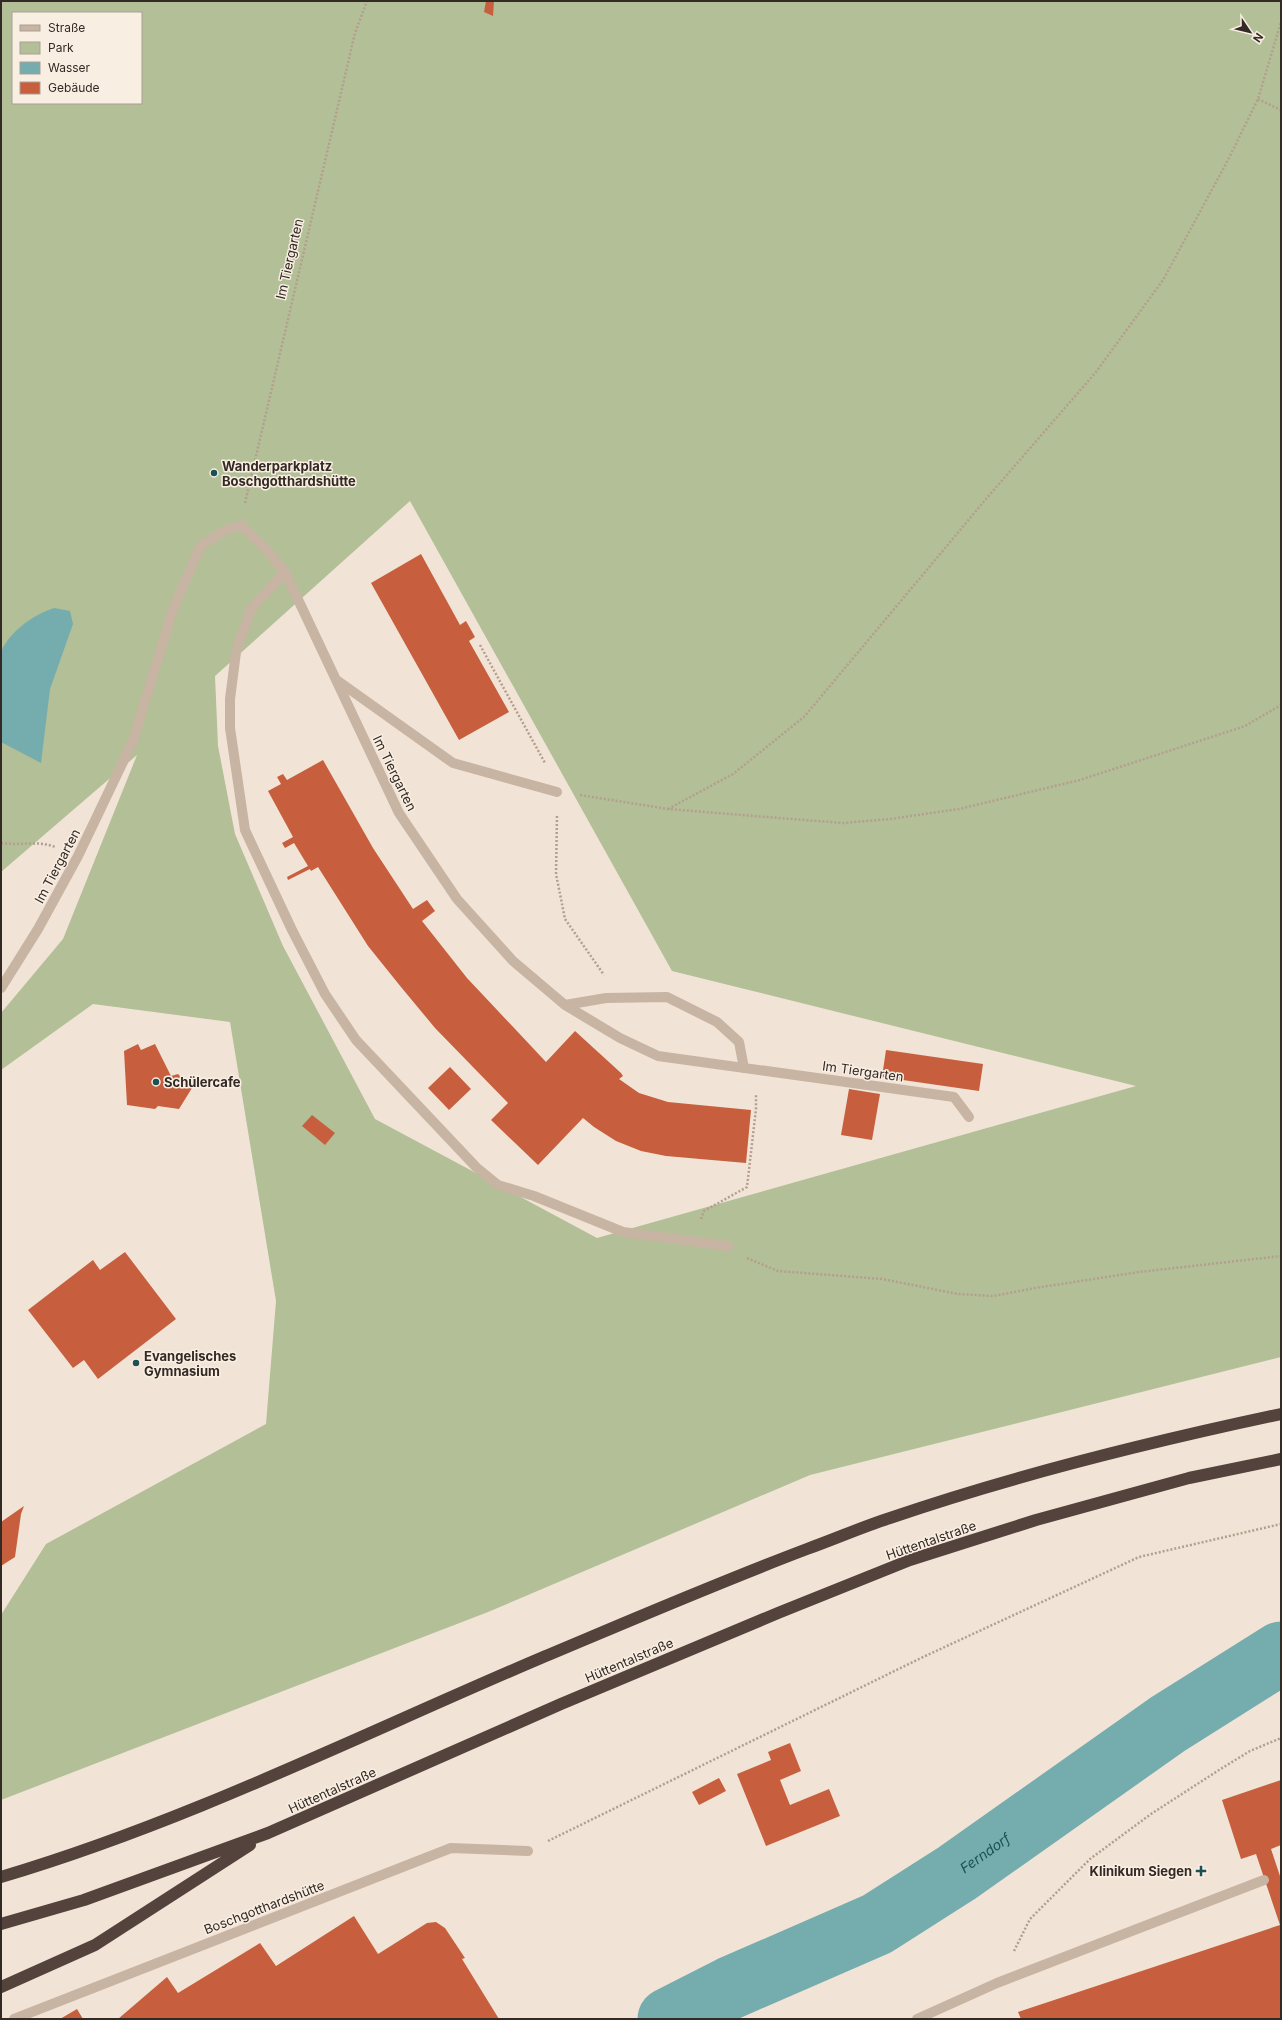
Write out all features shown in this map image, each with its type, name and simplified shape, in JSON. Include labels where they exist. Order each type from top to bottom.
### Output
[{"type":"highway","points":[[1,1877],[67,1857],[167,1820],[539,1659],[758,1568],[889,1518],[1030,1474],[1188,1434],[1281,1414]]},
{"type":"highway","name":"Hüttentalstraße","points":[[1,1924],[84,1900],[268,1833],[568,1701],[778,1613],[910,1560],[1059,1514],[1189,1478],[1281,1459]]},
{"type":"highway","points":[[1,1987],[95,1945],[268,1833]]},
{"type":"street","name":"Im Tiergarten","points":[[1,988],[38,929],[78,856],[133,741],[173,609],[201,545],[224,531],[241,525],[263,546],[285,572],[398,813],[457,899],[513,961],[565,1005],[620,1038],[658,1056],[954,1097],[969,1117]]},
{"type":"street","points":[[285,572],[252,608],[236,652],[230,699],[230,728],[245,830],[292,930],[325,994],[356,1040],[476,1167],[498,1185],[534,1196],[623,1232],[728,1246]]},
{"type":"street","points":[[336,680],[453,763],[557,792]]},
{"type":"street","points":[[565,1005],[606,998],[667,997],[717,1022],[739,1042],[744,1068]]},
{"type":"street","name":"Boschgotthardshütte","points":[[14,2019],[450,1848],[528,1851]]},
{"type":"street","points":[[917,2019],[997,1983],[1264,1880]]},
{"type":"path","name":"Im Tiergarten","points":[[241,525],[354,40],[367,1]]},
{"type":"path","points":[[668,809],[734,774],[804,717],[981,505],[1096,372],[1163,280],[1228,160],[1258,99],[1281,22]]},
{"type":"path","points":[[1258,99],[1281,110]]},
{"type":"path","points":[[557,792],[668,809],[843,822],[890,819],[959,809],[1080,780],[1245,726],[1281,705]]},
{"type":"path","points":[[1,843],[12,845],[36,842],[50,845],[78,856]]},
{"type":"path","points":[[693,1242],[704,1211],[747,1187],[756,1109]]},
{"type":"path","points":[[728,1246],[754,1262],[778,1271],[882,1279],[958,1294],[994,1296],[1139,1272],[1281,1256]]},
{"type":"path","points":[[528,1851],[921,1658],[1139,1558],[1281,1524]]},
{"type":"path","points":[[997,1983],[1030,1918],[1090,1860],[1151,1814],[1219,1770],[1250,1751],[1281,1738]]},
{"type":"green space","points":[[1,1],[1281,1],[1281,1357],[810,1475],[488,1612],[1,1800],[1,1615],[46,1544],[266,1424],[276,1301],[230,1022],[93,1004],[1,1070],[1,1013],[63,939],[137,755],[1,872]],"holes":[[[410,501],[672,971],[1136,1086],[597,1238],[375,1119],[283,946],[235,834],[218,746],[215,676]]]},
{"type":"water","points":[[54,608],[70,611],[73,624],[50,689],[41,763],[1,742],[1,652],[10,637],[30,619]]},
{"type":"building","points":[[486,1],[494,1],[493,16],[484,12]]},
{"type":"building","points":[[421,554],[460,625],[466,621],[475,637],[469,641],[509,712],[459,740],[371,583]]},
{"type":"building","points":[[323,760],[373,848],[413,909],[427,900],[435,911],[422,921],[467,978],[546,1062],[575,1031],[621,1073],[623,1076],[619,1079],[639,1093],[668,1102],[751,1110],[746,1163],[666,1156],[641,1151],[616,1141],[583,1118],[538,1165],[491,1120],[508,1103],[435,1028],[401,987],[368,946],[318,867],[311,871],[310,869],[288,880],[287,877],[308,866],[294,843],[285,848],[282,843],[293,837],[268,791],[281,784],[277,777],[283,774],[287,780]]},
{"type":"building","name":"Schülercafe","points":[[138,1044],[141,1050],[155,1044],[171,1076],[178,1074],[192,1088],[179,1109],[158,1106],[155,1109],[127,1105],[124,1051]]},
{"type":"building","points":[[886,1050],[983,1064],[979,1091],[882,1077]]},
{"type":"building","points":[[450,1067],[471,1089],[449,1110],[428,1088]]},
{"type":"building","points":[[849,1089],[880,1094],[872,1140],[841,1135]]},
{"type":"building","points":[[312,1115],[335,1133],[325,1145],[302,1126]]},
{"type":"building","points":[[125,1252],[176,1319],[98,1379],[84,1360],[73,1368],[28,1310],[93,1260],[100,1270]]},
{"type":"building","points":[[24,1506],[21,1514],[15,1557],[1,1566],[1,1522]]},
{"type":"building","points":[[790,1743],[801,1771],[780,1780],[790,1805],[829,1789],[840,1816],[766,1846],[737,1774],[771,1760],[768,1752]]},
{"type":"building","points":[[719,1778],[726,1791],[699,1805],[692,1792]]},
{"type":"building","points":[[1281,1780],[1281,1845],[1271,1849],[1281,1879],[1281,2019],[1021,2019],[1018,2012],[1280,1925],[1256,1854],[1241,1859],[1222,1800]]},
{"type":"building","points":[[354,1916],[378,1954],[427,1923],[436,1922],[445,1928],[465,1958],[462,1959],[499,2019],[118,2019],[167,1977],[178,1993],[260,1943],[276,1966]]},
{"type":"building","points":[[77,2009],[83,2019],[60,2019]]},
{"type":"waterway","name":"Ferndorf","points":[[669,2019],[730,1988],[877,1924],[957,1873],[1168,1724],[1281,1653]]},
{"type":"place","name":"Wanderparkplatz Boschgotthardshütte","points":[[214,473]]},
{"type":"place","name":"Schülercafe","points":[[156,1082]]},
{"type":"place","name":"Evangelisches Gymnasium","points":[[136,1363]]},
{"type":"place","name":"Klinikum Siegen","points":[[1201,1871]]}]
